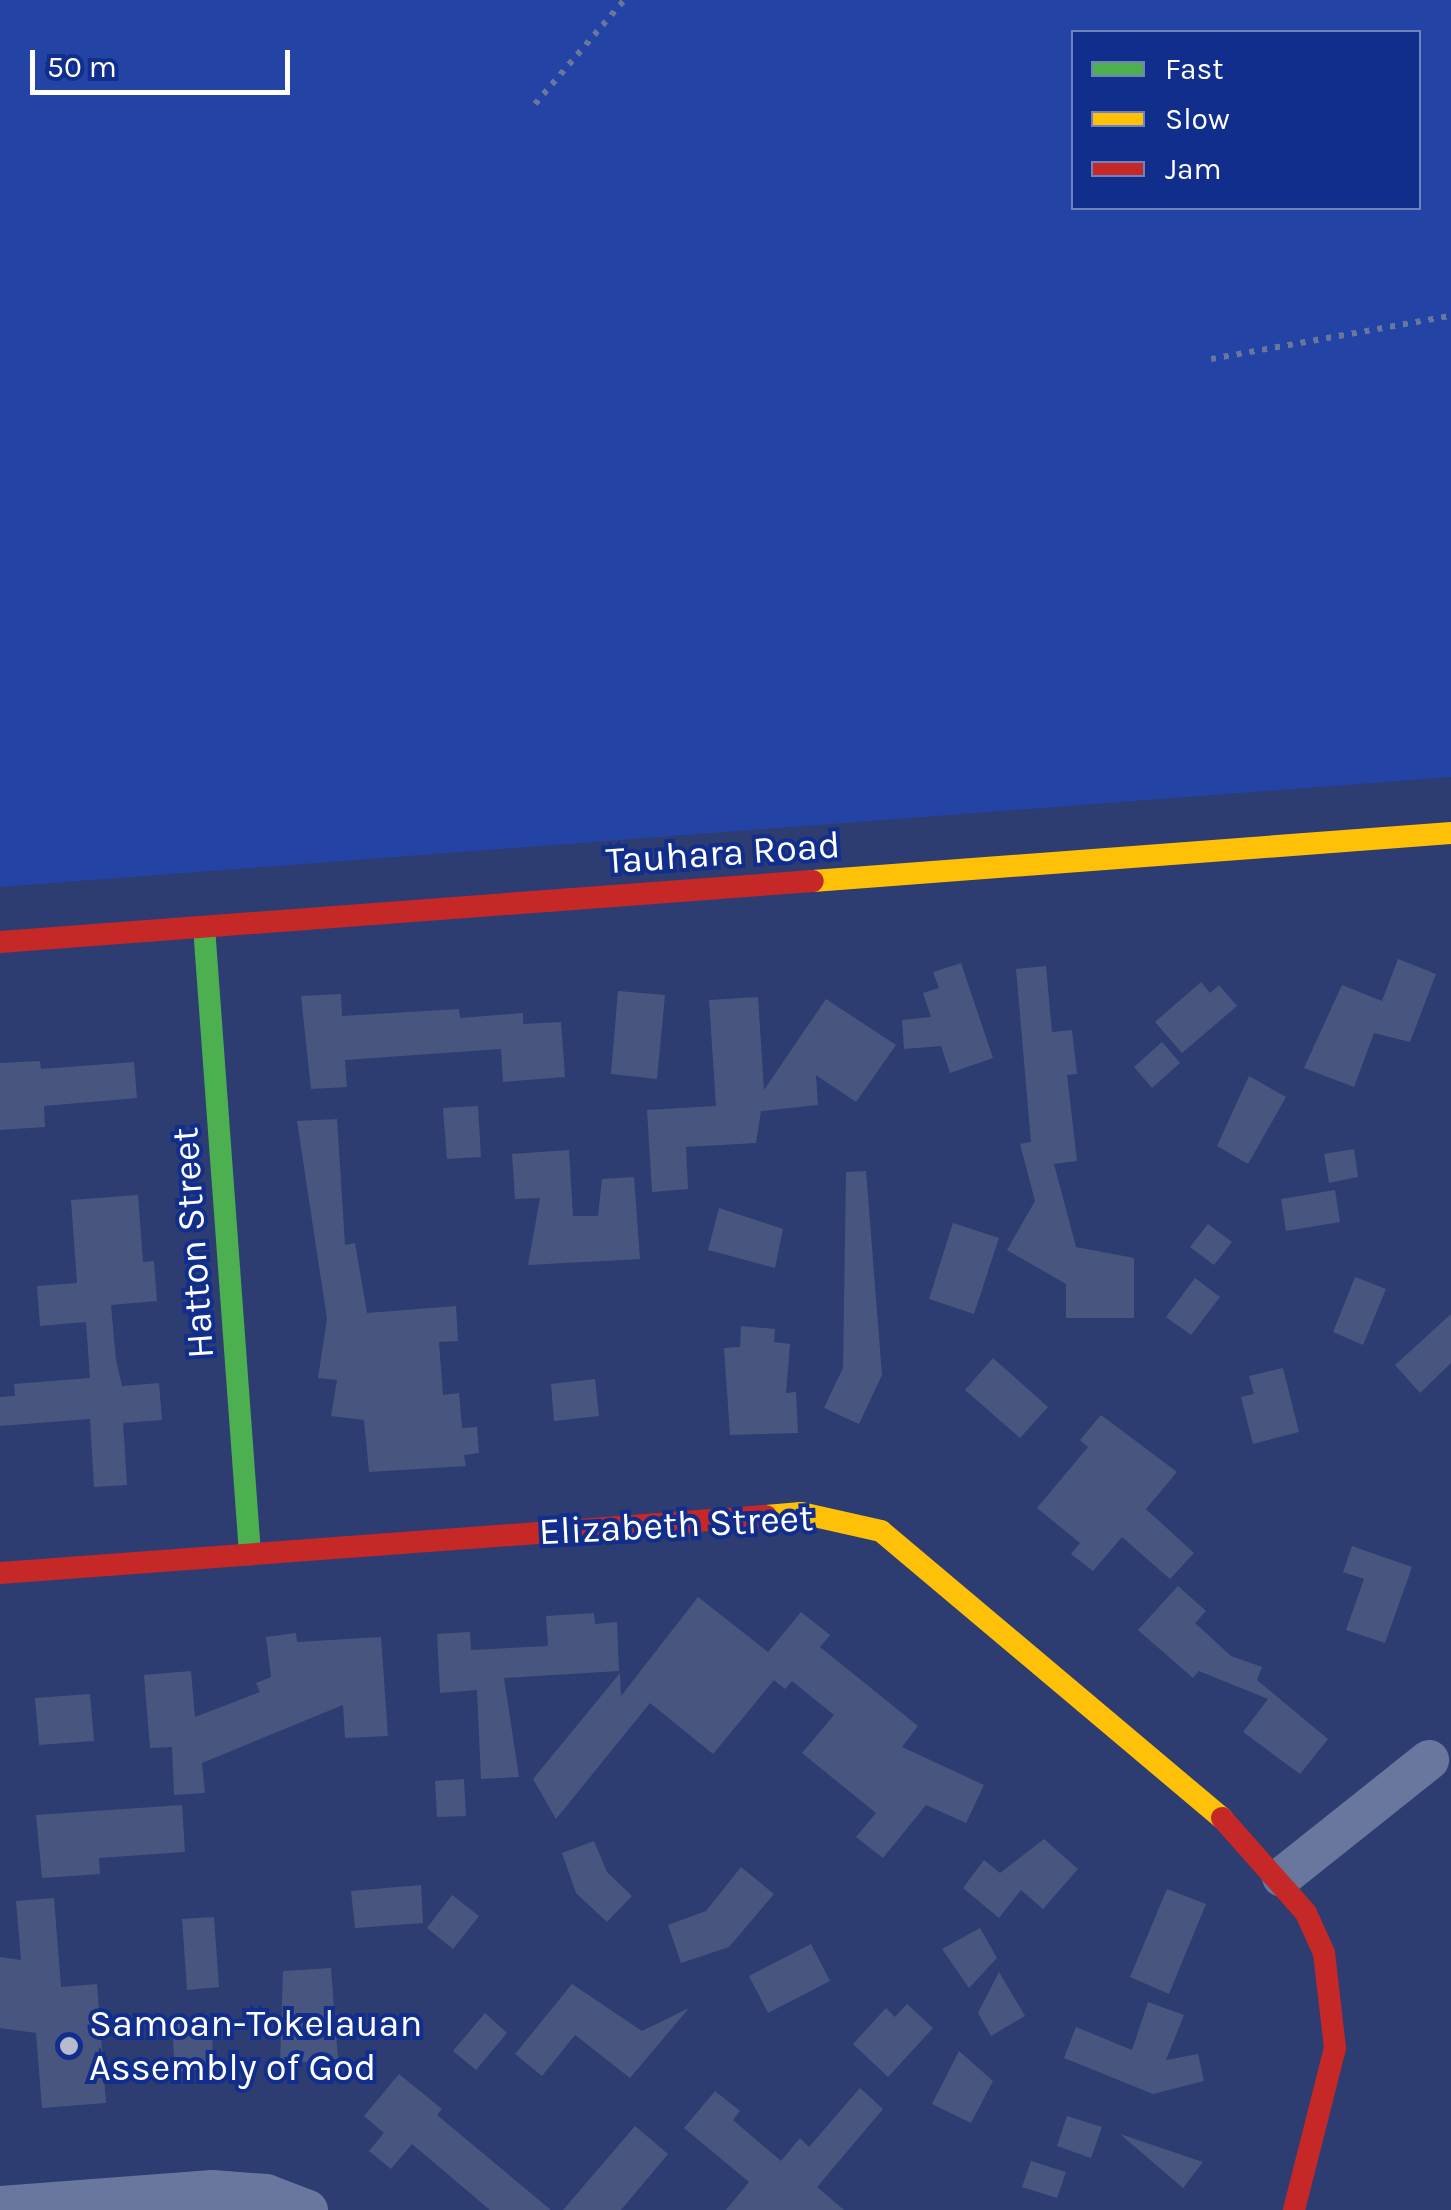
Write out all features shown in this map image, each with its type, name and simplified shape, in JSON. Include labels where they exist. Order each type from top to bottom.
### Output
[{"type":"street","name":"Tauhara Road","points":[[0,942],[1451,833]]},
{"type":"street","name":"Hatton Street","points":[[204,927],[250,1554]]},
{"type":"street","name":"Elizabeth Street","points":[[0,1573],[801,1513],[844,1518],[914,1554],[1282,1877],[1324,1953],[1334,2003],[1326,2100],[1294,2210]]},
{"type":"street","points":[[1282,1877],[1430,1760]]},
{"type":"street","points":[[0,2206],[212,2190],[308,2210]]},
{"type":"path","points":[[535,104],[624,0]]},
{"type":"path","points":[[1212,360],[1451,316]]},
{"type":"shaded area","points":[[0,0],[1451,0],[1451,777],[0,887]]},
{"type":"building","points":[[1398,959],[1436,974],[1410,1042],[1374,1033],[1354,1087],[1304,1068],[1342,985],[1382,1001]]},
{"type":"building","points":[[961,963],[993,1058],[950,1073],[941,1046],[904,1049],[902,1020],[931,1017],[923,993],[939,988],[933,972]]},
{"type":"building","points":[[1046,966],[1052,1032],[1072,1030],[1077,1074],[1067,1075],[1077,1161],[1054,1164],[1076,1247],[1134,1258],[1134,1318],[1066,1318],[1066,1284],[1007,1250],[1035,1201],[1020,1144],[1031,1142],[1016,969]]},
{"type":"building","points":[[1201,982],[1210,993],[1219,985],[1237,1006],[1182,1053],[1155,1022]]},
{"type":"building","points":[[618,991],[665,995],[657,1079],[611,1074]]},
{"type":"building","points":[[341,994],[342,1016],[459,1009],[460,1018],[523,1013],[523,1024],[561,1022],[565,1077],[503,1082],[501,1049],[345,1060],[347,1087],[311,1089],[301,996]]},
{"type":"building","points":[[758,997],[764,1090],[826,999],[896,1045],[856,1102],[816,1075],[818,1105],[761,1111],[756,1143],[686,1147],[688,1189],[652,1192],[647,1110],[716,1106],[709,1000]]},
{"type":"building","points":[[1162,1042],[1180,1063],[1152,1088],[1134,1067]]},
{"type":"building","points":[[40,1061],[41,1069],[134,1062],[137,1098],[44,1106],[45,1127],[0,1130],[0,1063]]},
{"type":"building","points":[[1249,1076],[1286,1097],[1248,1164],[1217,1146]]},
{"type":"building","points":[[478,1106],[481,1157],[447,1159],[443,1108]]},
{"type":"building","points":[[337,1119],[345,1245],[355,1243],[367,1313],[456,1306],[458,1341],[439,1342],[443,1395],[459,1393],[462,1428],[477,1427],[479,1453],[464,1455],[466,1466],[369,1472],[364,1420],[331,1416],[337,1380],[318,1378],[327,1319],[297,1121]]},
{"type":"building","points":[[1354,1149],[1358,1177],[1329,1183],[1324,1154]]},
{"type":"building","points":[[569,1150],[573,1216],[598,1216],[602,1179],[634,1177],[640,1259],[528,1265],[540,1198],[515,1199],[512,1154]]},
{"type":"building","points":[[866,1171],[882,1375],[859,1424],[824,1408],[843,1368],[846,1172]]},
{"type":"building","points":[[1335,1190],[1340,1222],[1286,1231],[1281,1199]]},
{"type":"building","points":[[138,1195],[143,1262],[154,1261],[157,1301],[111,1305],[116,1360],[122,1386],[159,1383],[162,1420],[123,1423],[127,1485],[94,1487],[90,1419],[0,1426],[0,1397],[15,1396],[14,1384],[90,1378],[86,1322],[40,1326],[37,1286],[77,1283],[71,1200]]},
{"type":"building","points":[[719,1208],[783,1229],[775,1268],[708,1250]]},
{"type":"building","points":[[953,1223],[999,1238],[974,1314],[929,1299]]},
{"type":"building","points":[[1208,1224],[1232,1242],[1214,1265],[1190,1247]]},
{"type":"building","points":[[1355,1277],[1386,1289],[1363,1345],[1333,1332]]},
{"type":"building","points":[[1195,1278],[1220,1297],[1191,1335],[1166,1317]]},
{"type":"building","points":[[1451,1314],[1451,1363],[1420,1393],[1395,1365]]},
{"type":"building","points":[[741,1326],[775,1329],[774,1342],[790,1344],[786,1393],[796,1392],[798,1433],[730,1435],[724,1348],[740,1347]]},
{"type":"building","points":[[993,1358],[1048,1407],[1020,1438],[965,1390]]},
{"type":"building","points":[[1283,1368],[1299,1432],[1253,1444],[1241,1397],[1254,1394],[1249,1376]]},
{"type":"building","points":[[595,1379],[599,1416],[554,1421],[551,1384]]},
{"type":"building","points":[[1101,1415],[1177,1472],[1146,1509],[1194,1553],[1170,1579],[1122,1537],[1093,1571],[1071,1554],[1080,1543],[1037,1508],[1088,1447],[1080,1440]]},
{"type":"building","points":[[1352,1546],[1412,1567],[1385,1643],[1346,1630],[1364,1579],[1343,1572]]},
{"type":"building","points":[[1178,1586],[1206,1611],[1195,1623],[1231,1656],[1262,1667],[1257,1680],[1328,1739],[1300,1774],[1243,1732],[1268,1699],[1199,1671],[1193,1678],[1138,1630]]},
{"type":"building","points":[[698,1597],[768,1652],[801,1612],[830,1635],[820,1647],[918,1726],[902,1747],[984,1785],[966,1823],[926,1805],[883,1858],[856,1837],[876,1813],[802,1753],[834,1715],[792,1681],[785,1689],[774,1680],[713,1754],[650,1703],[556,1819],[533,1779],[620,1673],[621,1696]]},
{"type":"building","points":[[594,1613],[595,1624],[617,1622],[619,1671],[504,1678],[519,1777],[481,1779],[477,1690],[440,1693],[437,1634],[470,1632],[471,1650],[548,1646],[546,1616]]},
{"type":"building","points":[[296,1633],[297,1642],[381,1637],[388,1736],[345,1738],[343,1705],[202,1763],[205,1793],[174,1795],[172,1747],[150,1748],[144,1675],[191,1671],[195,1717],[260,1692],[256,1683],[271,1677],[266,1637]]},
{"type":"building","points":[[90,1694],[94,1741],[39,1745],[35,1698]]},
{"type":"building","points":[[464,1779],[466,1816],[437,1817],[435,1781]]},
{"type":"building","points":[[182,1805],[185,1852],[99,1858],[100,1874],[42,1878],[36,1815]]},
{"type":"building","points":[[1044,1839],[1078,1869],[1043,1909],[1021,1890],[999,1918],[963,1888],[984,1860],[1000,1873]]},
{"type":"building","points":[[594,1841],[607,1872],[632,1896],[607,1922],[576,1893],[562,1853]]},
{"type":"building","points":[[741,1867],[774,1894],[729,1947],[681,1963],[668,1925],[706,1911]]},
{"type":"building","points":[[421,1885],[423,1923],[355,1928],[351,1891]]},
{"type":"building","points":[[1167,1889],[1206,1904],[1169,1994],[1130,1977]]},
{"type":"building","points":[[452,1895],[479,1916],[453,1949],[427,1928]]},
{"type":"building","points":[[54,1898],[61,1987],[97,1984],[106,2103],[42,2108],[36,2033],[0,2028],[0,1957],[21,1960],[16,1901]]},
{"type":"building","points":[[214,1917],[219,1987],[187,1990],[182,1919]]},
{"type":"building","points":[[980,1928],[997,1958],[969,1988],[942,1949]]},
{"type":"building","points":[[811,1944],[830,1981],[768,2013],[749,1976]]},
{"type":"building","points":[[331,1968],[338,2059],[280,2064],[283,1971]]},
{"type":"building","points":[[999,1972],[1025,2016],[991,2036],[978,2013]]},
{"type":"building","points":[[572,1984],[642,2031],[689,2008],[630,2078],[575,2035],[542,2076],[515,2054]]},
{"type":"building","points":[[1148,2002],[1184,2015],[1166,2060],[1198,2054],[1204,2081],[1153,2094],[1064,2058],[1076,2027],[1132,2050]]},
{"type":"building","points":[[907,2004],[933,2028],[888,2077],[853,2044],[886,2008],[895,2017]]},
{"type":"building","points":[[485,2013],[507,2033],[476,2070],[453,2051]]},
{"type":"building","points":[[211,2022],[214,2068],[175,2072],[172,2024]]},
{"type":"building","points":[[959,2051],[993,2081],[971,2123],[932,2104]]},
{"type":"building","points":[[399,2074],[442,2109],[437,2115],[551,2210],[490,2210],[412,2144],[391,2169],[369,2151],[384,2133],[364,2116]]},
{"type":"building","points":[[860,2088],[883,2109],[817,2187],[844,2210],[726,2210],[749,2182],[684,2128],[715,2091],[740,2111],[733,2120],[781,2161],[800,2138],[809,2147]]},
{"type":"building","points":[[1067,2116],[1102,2127],[1091,2158],[1057,2146]]},
{"type":"building","points":[[635,2126],[668,2154],[621,2210],[563,2210]]},
{"type":"building","points":[[1120,2134],[1203,2162],[1183,2188]]},
{"type":"building","points":[[1031,2161],[1066,2172],[1057,2198],[1022,2187]]},
{"type":"traffic: fast","points":[[204,927],[250,1554]]},
{"type":"traffic: slow","points":[[813,881],[1451,833]]},
{"type":"traffic: slow","points":[[766,1516],[801,1513],[881,1531],[1222,1818]]},
{"type":"traffic: jam","points":[[0,942],[813,881]]},
{"type":"traffic: jam","points":[[0,1573],[766,1516]]},
{"type":"traffic: jam","points":[[1222,1818],[1306,1913],[1324,1953],[1335,2048],[1294,2210]]},
{"type":"place","name":"Samoan-Tokelauan Assembly of God","points":[[69,2046]]}]
